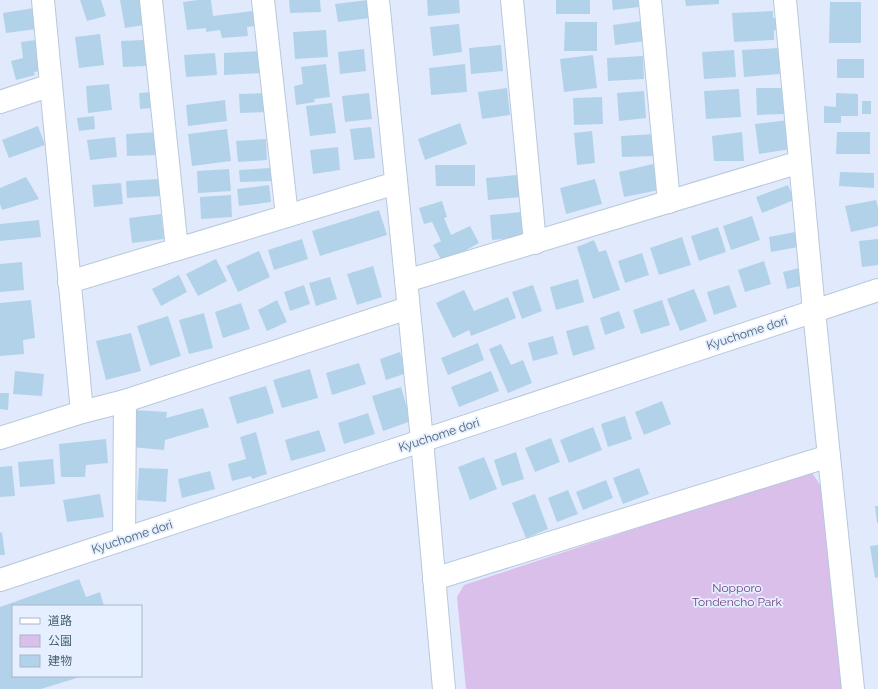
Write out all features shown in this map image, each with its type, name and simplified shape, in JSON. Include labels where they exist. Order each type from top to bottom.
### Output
[{"type":"street","points":[[43,0],[82,412]]},
{"type":"street","points":[[151,0],[177,249]]},
{"type":"street","points":[[263,0],[286,216]]},
{"type":"street","points":[[378,0],[422,440],[444,689]]},
{"type":"street","points":[[512,0],[535,242]]},
{"type":"street","points":[[650,0],[669,202]]},
{"type":"street","points":[[785,0],[814,311],[853,689]]},
{"type":"street","points":[[0,102],[51,85]]},
{"type":"street","points":[[406,282],[800,162]]},
{"type":"street","points":[[69,282],[396,183]]},
{"type":"street","name":"Kyuchome dori","points":[[0,580],[878,290]]},
{"type":"street","points":[[0,438],[82,412],[125,401],[408,308]]},
{"type":"street","points":[[124,539],[125,401]]},
{"type":"street","points":[[434,579],[829,456]]},
{"type":"green space","name":"Nopporo Tondencho Park","points":[[811,471],[822,488],[842,689],[466,689],[457,597],[464,585]]},
{"type":"building","points":[[80,0],[101,0],[106,16],[87,21]]},
{"type":"building","points":[[120,0],[140,0],[144,25],[125,28]]},
{"type":"building","points":[[211,0],[213,16],[253,11],[255,26],[247,27],[248,36],[222,38],[220,30],[206,32],[206,28],[187,30],[183,2]]},
{"type":"building","points":[[289,0],[320,0],[321,12],[290,13]]},
{"type":"building","points":[[368,0],[370,18],[338,22],[335,4]]},
{"type":"building","points":[[427,0],[459,0],[460,13],[428,16]]},
{"type":"building","points":[[556,0],[590,0],[590,14],[556,14]]},
{"type":"building","points":[[612,0],[638,0],[639,7],[613,10]]},
{"type":"building","points":[[685,0],[719,0],[719,4],[686,6]]},
{"type":"building","points":[[830,2],[861,2],[861,43],[829,43]]},
{"type":"building","points":[[34,8],[37,29],[6,33],[3,13]]},
{"type":"building","points":[[773,11],[773,18],[781,18],[781,30],[774,30],[774,40],[734,42],[732,13]]},
{"type":"building","points":[[642,21],[645,41],[615,45],[613,25]]},
{"type":"building","points":[[565,22],[597,22],[597,51],[564,51]]},
{"type":"building","points":[[459,24],[462,52],[433,56],[430,27]]},
{"type":"building","points":[[326,30],[328,57],[295,59],[293,32]]},
{"type":"building","points":[[100,34],[104,65],[79,68],[75,37]]},
{"type":"building","points":[[36,40],[41,71],[34,72],[35,75],[16,80],[11,61],[23,58],[21,42]]},
{"type":"building","points":[[144,40],[146,66],[123,67],[121,41]]},
{"type":"building","points":[[501,45],[503,71],[471,74],[469,48]]},
{"type":"building","points":[[778,48],[780,74],[744,77],[742,50]]},
{"type":"building","points":[[364,49],[366,71],[340,74],[338,52]]},
{"type":"building","points":[[734,50],[736,77],[704,79],[702,52]]},
{"type":"building","points":[[260,51],[261,73],[224,75],[224,53]]},
{"type":"building","points":[[215,53],[217,75],[186,77],[184,55]]},
{"type":"building","points":[[593,55],[597,88],[564,92],[560,59]]},
{"type":"building","points":[[643,56],[644,79],[608,81],[607,58]]},
{"type":"building","points":[[837,59],[864,59],[864,78],[837,78]]},
{"type":"building","points":[[326,64],[330,97],[314,99],[315,102],[296,105],[294,86],[303,84],[301,67]]},
{"type":"building","points":[[465,64],[467,92],[431,95],[429,68]]},
{"type":"building","points":[[109,84],[112,110],[88,113],[86,86]]},
{"type":"building","points":[[507,88],[510,115],[482,119],[478,92]]},
{"type":"building","points":[[756,88],[784,88],[784,114],[757,115]]},
{"type":"building","points":[[739,89],[741,117],[706,119],[704,91]]},
{"type":"building","points":[[644,91],[646,118],[619,121],[617,93]]},
{"type":"building","points":[[151,92],[152,108],[140,109],[139,93]]},
{"type":"building","points":[[267,93],[268,112],[240,113],[239,94]]},
{"type":"building","points":[[369,93],[372,119],[345,122],[342,96]]},
{"type":"building","points":[[836,93],[858,94],[858,116],[841,116],[841,123],[824,123],[824,106],[836,107]]},
{"type":"building","points":[[602,97],[603,124],[574,125],[573,98]]},
{"type":"building","points":[[225,100],[227,121],[188,126],[186,105]]},
{"type":"building","points":[[862,101],[871,101],[871,114],[862,114]]},
{"type":"building","points":[[332,103],[336,133],[310,136],[306,106]]},
{"type":"building","points":[[94,116],[95,129],[79,131],[77,118]]},
{"type":"building","points":[[788,120],[791,149],[759,154],[755,124]]},
{"type":"building","points":[[460,123],[467,144],[425,160],[418,139]]},
{"type":"building","points":[[38,126],[45,145],[9,158],[2,140]]},
{"type":"building","points":[[371,127],[375,158],[354,160],[350,129]]},
{"type":"building","points":[[227,129],[231,161],[192,166],[188,134]]},
{"type":"building","points":[[592,131],[595,163],[577,165],[574,133]]},
{"type":"building","points":[[157,132],[158,155],[127,156],[126,134]]},
{"type":"building","points":[[742,132],[744,161],[714,161],[712,136]]},
{"type":"building","points":[[837,132],[870,132],[870,154],[836,154]]},
{"type":"building","points":[[655,134],[655,156],[622,157],[621,136]]},
{"type":"building","points":[[115,137],[117,157],[90,160],[87,140]]},
{"type":"building","points":[[266,139],[267,160],[238,162],[236,141]]},
{"type":"building","points":[[338,147],[340,170],[313,174],[310,150]]},
{"type":"building","points":[[653,164],[659,190],[624,197],[619,172]]},
{"type":"building","points":[[435,165],[475,165],[475,186],[436,186]]},
{"type":"building","points":[[271,168],[272,181],[240,182],[239,170]]},
{"type":"building","points":[[229,169],[231,191],[198,193],[197,171]]},
{"type":"building","points":[[840,172],[874,173],[874,188],[839,186]]},
{"type":"building","points":[[517,175],[520,197],[488,200],[486,178]]},
{"type":"building","points":[[26,177],[39,199],[2,210],[0,204],[0,188]]},
{"type":"building","points":[[159,179],[160,196],[127,198],[126,181]]},
{"type":"building","points":[[595,179],[602,204],[566,214],[560,188]]},
{"type":"building","points":[[121,183],[123,204],[94,207],[92,185]]},
{"type":"building","points":[[269,185],[271,202],[239,206],[237,189]]},
{"type":"building","points":[[788,185],[794,200],[762,213],[756,197]]},
{"type":"building","points":[[231,195],[232,217],[201,219],[200,197]]},
{"type":"building","points":[[876,200],[878,208],[878,226],[851,232],[845,206]]},
{"type":"building","points":[[442,201],[447,217],[444,218],[451,235],[470,226],[479,243],[443,263],[433,245],[441,241],[432,222],[424,224],[419,208]]},
{"type":"building","points":[[379,210],[387,235],[320,256],[312,231]]},
{"type":"building","points":[[522,212],[524,237],[492,240],[490,215]]},
{"type":"building","points":[[161,214],[164,239],[132,243],[129,218]]},
{"type":"building","points":[[752,216],[760,240],[731,250],[723,226]]},
{"type":"building","points":[[39,220],[41,237],[0,241],[0,224]]},
{"type":"building","points":[[718,227],[726,252],[699,261],[691,236]]},
{"type":"building","points":[[795,232],[798,247],[771,252],[769,237]]},
{"type":"building","points":[[682,237],[691,265],[659,275],[650,248]]},
{"type":"building","points":[[302,239],[308,259],[274,270],[268,250]]},
{"type":"building","points":[[878,239],[878,265],[862,267],[859,241]]},
{"type":"building","points":[[594,240],[599,252],[606,250],[620,290],[593,299],[577,247]]},
{"type":"building","points":[[259,251],[270,277],[238,292],[226,266]]},
{"type":"building","points":[[642,253],[649,275],[625,283],[618,261]]},
{"type":"building","points":[[216,259],[227,281],[198,296],[186,274]]},
{"type":"building","points":[[764,261],[771,284],[745,292],[738,270]]},
{"type":"building","points":[[22,262],[24,290],[0,292],[0,264]]},
{"type":"building","points":[[373,266],[382,297],[357,305],[347,274]]},
{"type":"building","points":[[804,267],[808,284],[787,289],[783,272]]},
{"type":"building","points":[[179,275],[187,292],[161,306],[152,289]]},
{"type":"building","points":[[330,277],[337,299],[316,306],[309,283]]},
{"type":"building","points":[[578,279],[584,302],[556,310],[550,287]]},
{"type":"building","points":[[304,285],[310,304],[290,311],[284,292]]},
{"type":"building","points":[[533,285],[542,311],[522,319],[512,292]]},
{"type":"building","points":[[729,285],[737,307],[714,315],[707,292]]},
{"type":"building","points":[[694,289],[707,321],[680,331],[667,299]]},
{"type":"building","points":[[464,290],[474,311],[508,297],[516,318],[471,336],[469,330],[453,338],[436,303]]},
{"type":"building","points":[[31,300],[35,338],[23,340],[24,354],[0,356],[0,303]]},
{"type":"building","points":[[277,300],[287,322],[267,331],[258,310]]},
{"type":"building","points":[[662,300],[670,325],[641,334],[633,310]]},
{"type":"building","points":[[241,303],[250,329],[223,338],[215,312]]},
{"type":"building","points":[[619,311],[625,328],[605,335],[600,318]]},
{"type":"building","points":[[204,313],[213,348],[189,354],[179,320]]},
{"type":"building","points":[[168,316],[181,356],[150,366],[137,326]]},
{"type":"building","points":[[588,325],[595,349],[573,356],[566,331]]},
{"type":"building","points":[[131,333],[141,371],[106,380],[96,341]]},
{"type":"building","points":[[553,336],[558,354],[533,361],[528,343]]},
{"type":"building","points":[[478,343],[484,360],[448,375],[441,358]]},
{"type":"building","points":[[501,344],[511,365],[523,360],[532,383],[508,393],[489,349]]},
{"type":"building","points":[[400,352],[407,373],[386,380],[380,359]]},
{"type":"building","points":[[359,363],[366,384],[332,395],[326,373]]},
{"type":"building","points":[[310,369],[318,398],[282,408],[273,380]]},
{"type":"building","points":[[15,371],[44,374],[42,396],[13,394]]},
{"type":"building","points":[[491,371],[499,391],[459,407],[451,387]]},
{"type":"building","points":[[266,386],[274,413],[237,424],[229,397]]},
{"type":"building","points":[[401,387],[411,421],[383,431],[372,396]]},
{"type":"building","points":[[0,393],[9,393],[8,410],[0,409]]},
{"type":"building","points":[[662,401],[671,424],[644,435],[635,412]]},
{"type":"building","points":[[203,408],[209,427],[165,440],[164,450],[131,447],[133,410],[167,412],[166,418]]},
{"type":"building","points":[[368,413],[375,434],[344,444],[338,423]]},
{"type":"building","points":[[625,416],[632,439],[608,447],[601,424]]},
{"type":"building","points":[[593,427],[602,450],[569,463],[560,440]]},
{"type":"building","points":[[319,430],[326,451],[291,461],[285,440]]},
{"type":"building","points":[[256,432],[267,474],[252,479],[251,476],[232,481],[228,464],[246,459],[240,437]]},
{"type":"building","points":[[551,438],[560,462],[535,472],[525,448]]},
{"type":"building","points":[[106,439],[108,463],[86,465],[85,477],[61,477],[59,444]]},
{"type":"building","points":[[516,452],[524,479],[502,486],[494,460]]},
{"type":"building","points":[[484,457],[497,489],[470,500],[458,467]]},
{"type":"building","points":[[53,459],[55,484],[20,487],[18,462]]},
{"type":"building","points":[[12,466],[15,496],[0,497],[0,467]]},
{"type":"building","points":[[139,468],[168,469],[166,502],[137,500]]},
{"type":"building","points":[[639,468],[649,494],[623,504],[613,478]]},
{"type":"building","points":[[210,471],[215,489],[182,498],[178,479]]},
{"type":"building","points":[[606,480],[613,498],[583,510],[576,492]]},
{"type":"building","points":[[568,490],[578,514],[557,522],[548,498]]},
{"type":"building","points":[[100,494],[104,517],[67,522],[63,500]]},
{"type":"building","points":[[535,494],[548,529],[526,538],[512,503]]},
{"type":"building","points":[[875,506],[878,506],[878,523],[877,523]]},
{"type":"building","points":[[2,532],[5,555],[0,555],[0,533]]},
{"type":"building","points":[[878,545],[878,577],[875,578],[870,546]]},
{"type":"building","points":[[79,579],[86,597],[100,592],[104,605],[12,605],[12,677],[80,677],[41,689],[0,689],[0,607]]}]
